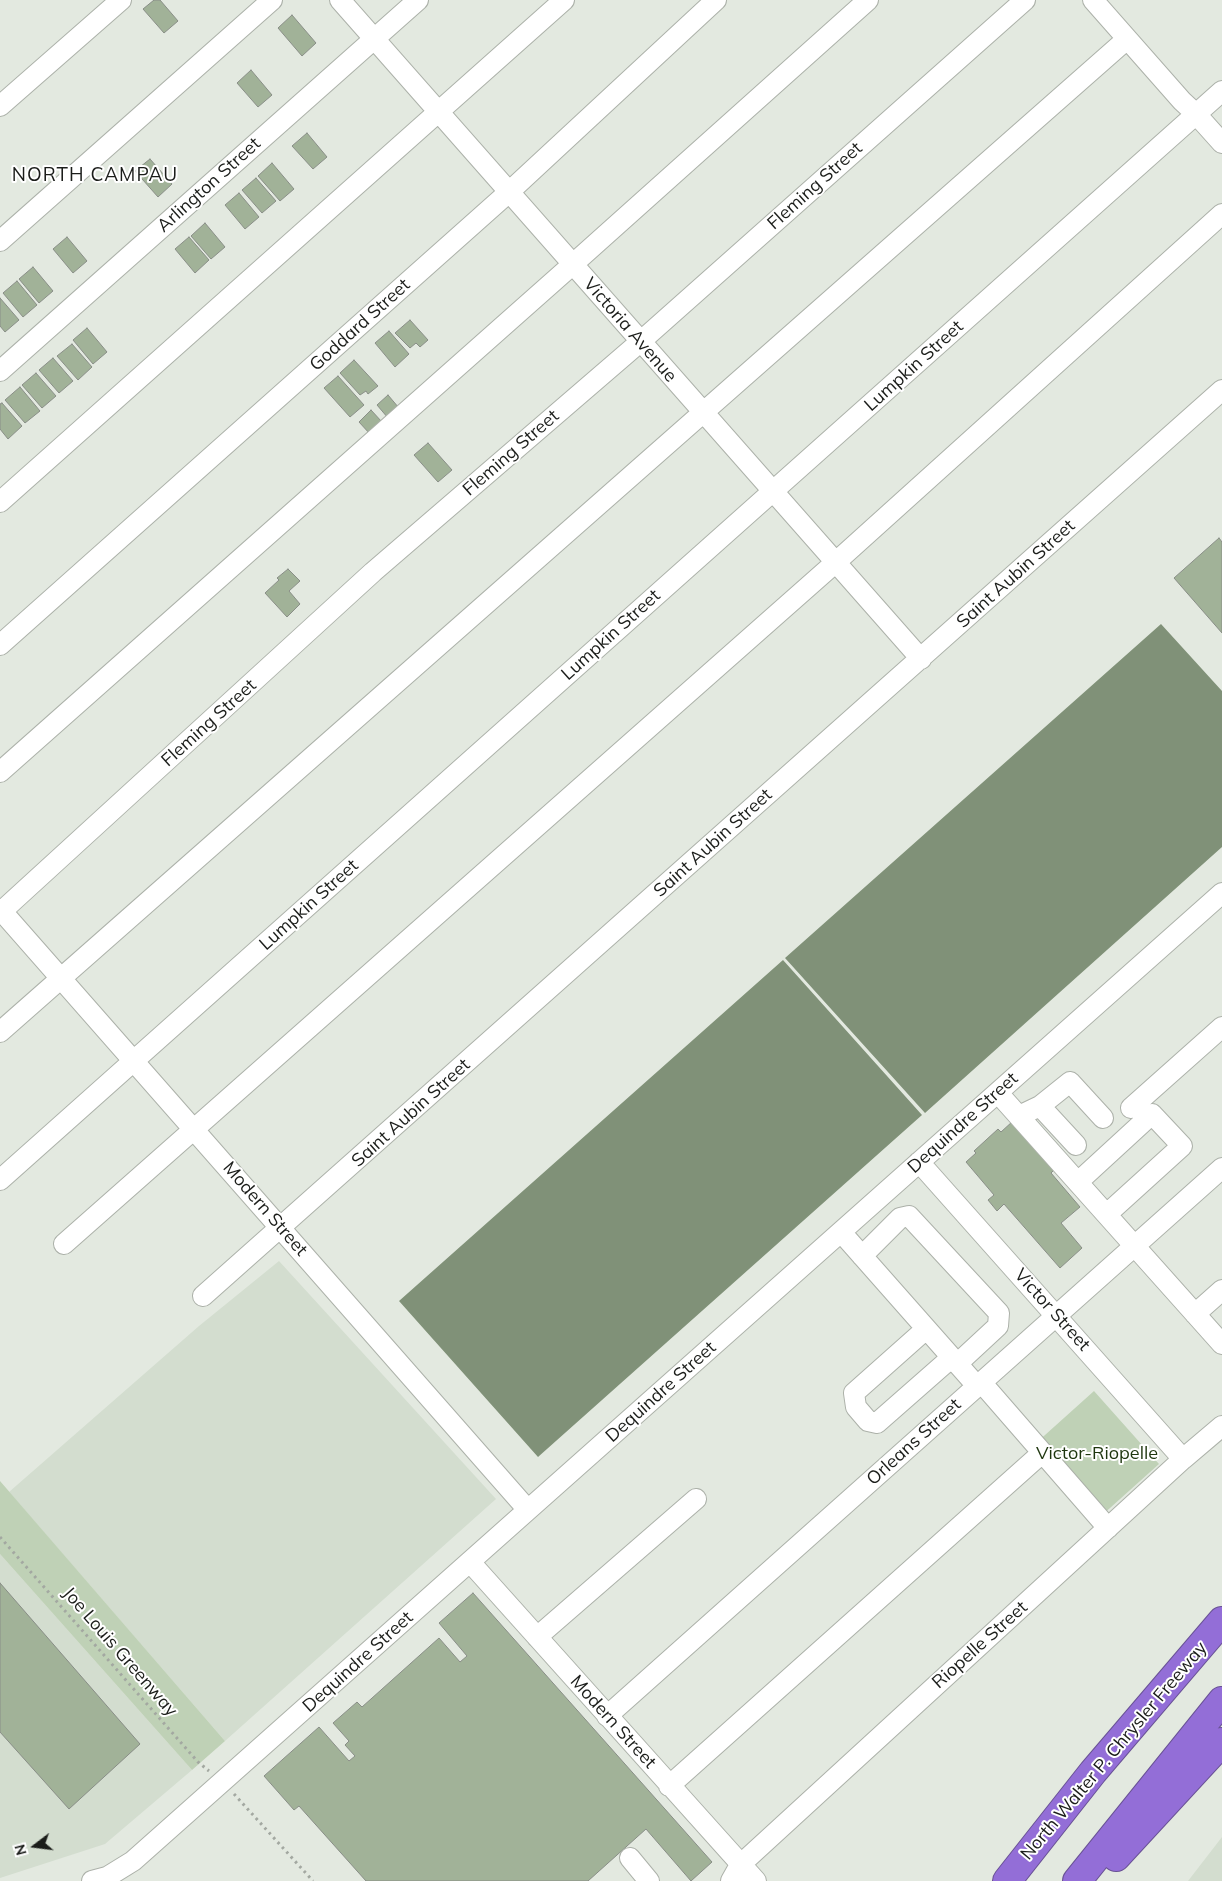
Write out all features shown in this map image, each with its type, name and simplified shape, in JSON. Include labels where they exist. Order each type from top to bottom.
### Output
[{"type":"highway","name":"North Walter P. Chrysler Freeway","points":[[1007,1881],[1093,1772],[1222,1621]]},
{"type":"highway","points":[[1077,1881],[1222,1701]]},
{"type":"highway","points":[[1092,1881],[1144,1828],[1222,1742]]},
{"type":"street","points":[[0,106],[121,0]]},
{"type":"street","points":[[0,241],[272,0]]},
{"type":"street","name":"Victoria Avenue","points":[[340,0],[921,659]]},
{"type":"street","name":"Arlington Street","points":[[0,372],[418,0]]},
{"type":"street","points":[[0,502],[564,0]]},
{"type":"street","name":"Goddard Street","points":[[0,645],[509,192],[716,0]]},
{"type":"street","points":[[0,772],[868,0]]},
{"type":"street","name":"Fleming Street","points":[[1,910],[373,572],[640,342],[1025,0]]},
{"type":"street","points":[[1093,0],[1182,101],[1222,143]]},
{"type":"street","points":[[0,1032],[1127,39]]},
{"type":"street","name":"Lumpkin Street","points":[[0,1180],[1222,91]]},
{"type":"street","points":[[64,1244],[836,562],[1222,214]]},
{"type":"street","name":"Saint Aubin Street","points":[[203,1296],[282,1228],[1222,390]]},
{"type":"street","name":"Dequindre Street","points":[[92,1881],[107,1877],[133,1861],[1222,892]]},
{"type":"street","name":"Modern Street","points":[[1,910],[528,1510]]},
{"type":"street","points":[[1131,1108],[1222,1027]]},
{"type":"street","points":[[1019,1116],[1040,1106],[1070,1082],[1103,1118]]},
{"type":"street","points":[[998,1092],[1222,1344]]},
{"type":"street","points":[[1040,1106],[1076,1145]]},
{"type":"street","points":[[1078,1182],[1152,1114],[1182,1146],[1107,1214]]},
{"type":"street","name":"Victor Street","points":[[920,1162],[1183,1459]]},
{"type":"street","name":"Orleans Street","points":[[607,1716],[1222,1168]]},
{"type":"street","points":[[862,1256],[900,1218],[909,1216],[999,1313],[998,1326],[877,1423],[868,1421],[856,1407],[854,1393],[926,1329]]},
{"type":"street","points":[[840,1232],[954,1361],[979,1384],[1042,1452],[1108,1528]]},
{"type":"street","points":[[1195,1314],[1222,1290]]},
{"type":"street","name":"Riopelle Street","points":[[735,1873],[1183,1459],[1222,1426]]},
{"type":"street","points":[[669,1786],[1042,1452]]},
{"type":"street","points":[[537,1637],[696,1499]]},
{"type":"street","name":"Modern Street","points":[[470,1562],[669,1786],[735,1873],[756,1881]]},
{"type":"street","points":[[630,1858],[649,1881]]},
{"type":"path","name":"Joe Louis Greenway","points":[[0,1537],[198,1762],[223,1782],[313,1881]]},
{"type":"shaded area","points":[[1161,624],[1222,691],[1222,847],[925,1113],[785,958]]},
{"type":"shaded area","points":[[783,960],[922,1115],[538,1457],[399,1301]]},
{"type":"shaded area","points":[[279,1261],[496,1499],[225,1741],[9,1492],[199,1326]]},
{"type":"shaded area","points":[[0,1554],[192,1770],[105,1844],[0,1878]]},
{"type":"shaded area","points":[[1222,1837],[1222,1881],[1188,1881]]},
{"type":"green space","name":"Victor-Riopelle","points":[[1094,1391],[1159,1464],[1100,1517],[1035,1444]]},
{"type":"green space","points":[[0,1481],[225,1741],[192,1770],[0,1554]]},
{"type":"building","points":[[154,0],[160,0],[178,21],[164,33],[143,9]]},
{"type":"building","points":[[292,15],[316,43],[302,56],[278,28]]},
{"type":"building","points":[[251,70],[272,95],[258,107],[237,83]]},
{"type":"building","points":[[307,133],[327,157],[313,169],[292,146]]},
{"type":"building","points":[[150,159],[172,184],[158,197],[135,171]]},
{"type":"building","points":[[272,163],[294,189],[280,201],[258,176]]},
{"type":"building","points":[[256,178],[276,201],[262,213],[242,190]]},
{"type":"building","points":[[239,193],[259,217],[245,229],[225,205]]},
{"type":"building","points":[[205,223],[225,247],[211,259],[191,236]]},
{"type":"building","points":[[67,237],[87,261],[73,273],[53,249]]},
{"type":"building","points":[[189,237],[209,260],[195,273],[175,249]]},
{"type":"building","points":[[33,267],[53,291],[39,303],[19,279]]},
{"type":"building","points":[[17,281],[37,305],[23,317],[3,293]]},
{"type":"building","points":[[0,298],[19,320],[5,332],[0,326]]},
{"type":"building","points":[[410,320],[428,340],[420,347],[416,343],[410,348],[395,333]]},
{"type":"building","points":[[87,328],[107,352],[93,364],[73,340]]},
{"type":"building","points":[[389,331],[409,354],[395,367],[375,343]]},
{"type":"building","points":[[72,344],[92,367],[78,380],[57,356]]},
{"type":"building","points":[[53,358],[73,381],[59,393],[39,370]]},
{"type":"building","points":[[354,360],[378,386],[368,394],[366,391],[360,395],[340,373]]},
{"type":"building","points":[[36,373],[56,396],[42,408],[22,385]]},
{"type":"building","points":[[338,376],[364,405],[350,417],[324,388]]},
{"type":"building","points":[[20,387],[40,411],[25,423],[5,400]]},
{"type":"building","points":[[388,395],[399,408],[388,418],[377,405]]},
{"type":"building","points":[[2,403],[22,426],[8,439],[0,429],[0,404]]},
{"type":"building","points":[[371,410],[382,422],[370,434],[359,422]]},
{"type":"building","points":[[428,443],[452,470],[438,482],[414,455]]},
{"type":"building","points":[[1219,538],[1222,542],[1222,633],[1174,578]]},
{"type":"building","points":[[288,569],[300,581],[289,591],[300,604],[287,617],[265,593],[279,580],[277,578]]},
{"type":"building","points":[[1013,1121],[1055,1169],[1051,1173],[1080,1207],[1061,1223],[1082,1248],[1060,1268],[1004,1204],[997,1211],[988,1200],[994,1195],[966,1162],[976,1153],[974,1151],[998,1129],[1001,1132]]},
{"type":"building","points":[[0,1583],[140,1744],[69,1809],[0,1732]]},
{"type":"building","points":[[473,1593],[712,1862],[691,1881],[646,1829],[588,1881],[366,1881],[299,1806],[294,1810],[264,1776],[319,1727],[349,1761],[355,1756],[345,1745],[349,1741],[333,1723],[357,1702],[362,1707],[439,1638],[460,1662],[467,1656],[439,1623]]},
{"type":"district","name":"NORTH CAMPAU","points":[[95,175]]}]
